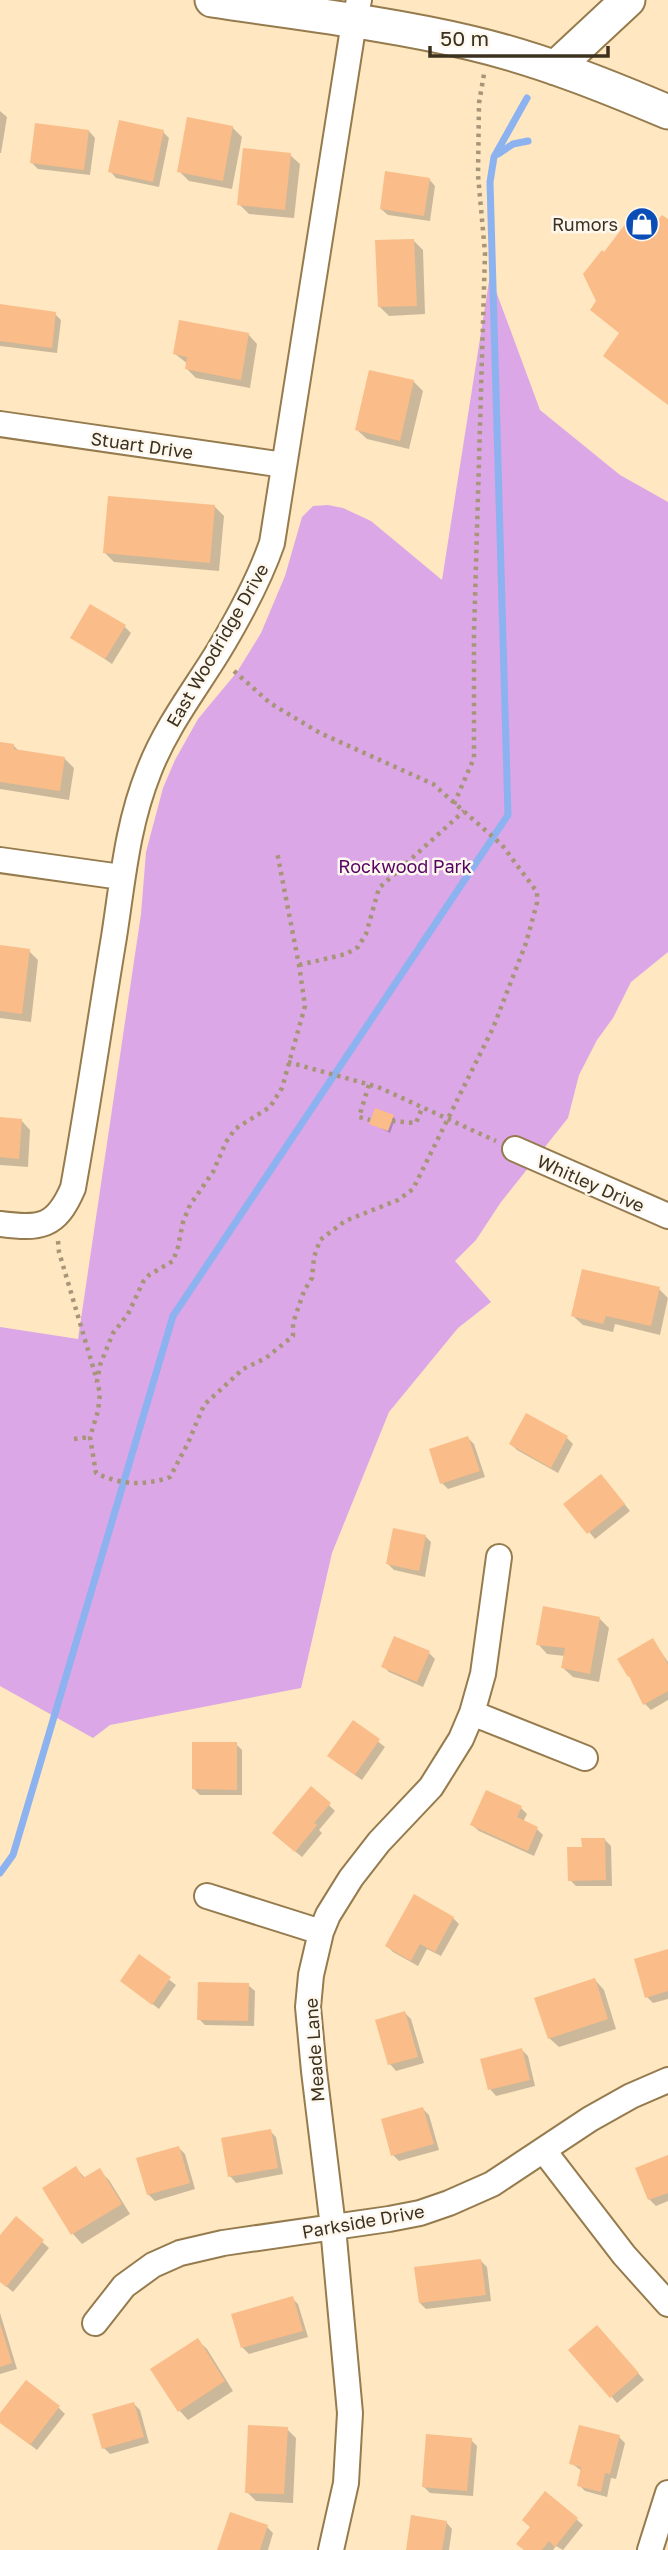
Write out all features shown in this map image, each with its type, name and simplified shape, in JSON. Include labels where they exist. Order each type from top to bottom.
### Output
[{"type":"street","points":[[212,0],[357,11],[594,80],[668,112]]},
{"type":"street","points":[[555,68],[628,0]]},
{"type":"street","name":"East Woodridge Drive","points":[[57,1216],[65,1207],[73,1188],[132,817],[150,768],[182,703],[217,652],[264,565],[272,543],[357,11]]},
{"type":"street","name":"Stuart Drive","points":[[0,424],[284,465]]},
{"type":"street","points":[[0,860],[121,877]]},
{"type":"street","name":"Whitley Drive","points":[[515,1149],[668,1216]]},
{"type":"street","points":[[0,1224],[22,1227],[46,1224],[57,1216]]},
{"type":"street","name":"Meade Lane","points":[[331,2550],[346,2483],[350,2413],[308,2007],[311,1975],[328,1914],[379,1842],[431,1787],[461,1740],[483,1674],[499,1557]]},
{"type":"street","points":[[472,1713],[584,1758]]},
{"type":"street","points":[[207,1896],[321,1933]]},
{"type":"street","name":"Parkside Drive","points":[[95,2323],[124,2286],[153,2266],[180,2253],[223,2243],[420,2213],[449,2203],[492,2184],[590,2119],[631,2096],[668,2080]]},
{"type":"street","points":[[544,2151],[624,2255],[668,2304]]},
{"type":"street","points":[[650,2550],[668,2493]]},
{"type":"path","points":[[454,804],[474,758],[474,634],[485,253],[478,175],[479,103],[489,48]]},
{"type":"path","points":[[57,1216],[59,1252],[100,1393],[90,1437],[96,1473],[107,1478],[141,1484],[152,1484],[170,1477],[204,1405],[243,1369],[266,1359],[293,1336],[293,1324],[303,1291],[312,1278],[314,1257],[320,1240],[345,1221],[398,1200],[413,1189],[493,1028],[526,943],[537,903],[537,892],[502,845],[481,824],[433,784],[320,733],[270,703],[250,688],[217,652]]},
{"type":"path","points":[[299,965],[346,954],[358,947],[366,934],[379,888],[464,811]]},
{"type":"path","points":[[97,1382],[100,1365],[113,1333],[128,1314],[143,1282],[149,1275],[173,1261],[190,1205],[213,1172],[226,1142],[235,1129],[270,1107],[282,1088],[304,1006],[299,965],[277,852]]},
{"type":"path","points":[[288,1062],[369,1085],[515,1149]]},
{"type":"path","points":[[369,1085],[359,1117],[370,1120]]},
{"type":"path","points":[[392,1121],[416,1123],[422,1108]]},
{"type":"path","points":[[74,1439],[90,1437]]},
{"type":"green space","name":"Rockwood Park","points":[[490,275],[540,410],[620,475],[668,502],[668,952],[631,982],[579,1075],[568,1118],[501,1202],[476,1240],[455,1261],[491,1302],[458,1328],[389,1412],[332,1553],[301,1688],[110,1725],[93,1738],[0,1686],[0,1327],[78,1339],[141,914],[146,852],[163,788],[198,719],[237,672],[261,633],[285,576],[302,517],[313,506],[343,508],[371,521],[442,580]]},
{"type":"building","points":[[187,117],[233,126],[223,181],[177,172]]},
{"type":"building","points":[[119,120],[164,130],[153,182],[108,172]]},
{"type":"building","points":[[35,123],[89,130],[84,170],[30,163]]},
{"type":"building","points":[[243,148],[291,153],[285,210],[237,205]]},
{"type":"building","points":[[385,171],[430,178],[424,216],[380,209]]},
{"type":"building","points":[[636,210],[655,224],[662,215],[668,219],[668,405],[603,356],[619,333],[590,310],[596,301],[583,274],[602,250],[604,252]]},
{"type":"building","points":[[414,239],[417,306],[378,307],[375,240]]},
{"type":"building","points":[[0,304],[56,312],[52,348],[0,341]]},
{"type":"building","points":[[179,320],[249,333],[241,380],[185,369],[187,357],[173,354]]},
{"type":"building","points":[[369,370],[414,380],[400,441],[355,430]]},
{"type":"building","points":[[108,496],[215,505],[210,563],[103,553]]},
{"type":"building","points":[[90,604],[126,625],[105,659],[70,638]]},
{"type":"building","points":[[0,742],[14,744],[14,749],[65,757],[60,791],[0,782]]},
{"type":"building","points":[[0,945],[30,949],[22,1014],[0,1011]]},
{"type":"building","points":[[375,1108],[394,1115],[388,1131],[369,1124]]},
{"type":"building","points":[[0,1117],[22,1119],[19,1159],[0,1157]]},
{"type":"building","points":[[582,1269],[660,1287],[651,1326],[606,1316],[603,1324],[571,1316]]},
{"type":"building","points":[[526,1413],[568,1436],[551,1468],[509,1444]]},
{"type":"building","points":[[468,1436],[480,1471],[440,1484],[429,1449]]},
{"type":"building","points":[[601,1474],[625,1504],[587,1534],[563,1504]]},
{"type":"building","points":[[393,1528],[426,1535],[419,1571],[386,1564]]},
{"type":"building","points":[[543,1606],[600,1617],[590,1674],[561,1668],[565,1648],[536,1645]]},
{"type":"building","points":[[394,1636],[430,1651],[417,1682],[381,1667]]},
{"type":"building","points":[[653,1638],[668,1664],[668,1691],[643,1705],[617,1659]]},
{"type":"building","points":[[353,1720],[380,1739],[355,1775],[327,1756]]},
{"type":"building","points":[[192,1742],[237,1742],[237,1790],[192,1789]]},
{"type":"building","points":[[311,1786],[331,1803],[295,1852],[272,1833]]},
{"type":"building","points":[[486,1790],[522,1806],[517,1817],[538,1827],[528,1851],[470,1825]]},
{"type":"building","points":[[581,1838],[605,1838],[606,1880],[568,1881],[567,1847],[582,1847]]},
{"type":"building","points":[[414,1894],[454,1917],[435,1952],[420,1944],[411,1961],[385,1946]]},
{"type":"building","points":[[668,1949],[668,1991],[645,1998],[634,1959]]},
{"type":"building","points":[[139,1954],[171,1977],[152,2005],[120,1981]]},
{"type":"building","points":[[595,1978],[608,2019],[548,2039],[534,1998]]},
{"type":"building","points":[[198,1982],[249,1983],[248,2021],[197,2020]]},
{"type":"building","points":[[405,2011],[418,2057],[388,2065],[375,2020]]},
{"type":"building","points":[[522,2048],[530,2080],[488,2090],[480,2059]]},
{"type":"building","points":[[423,2107],[434,2144],[391,2156],[381,2119]]},
{"type":"building","points":[[271,2129],[278,2168],[228,2177],[221,2138]]},
{"type":"building","points":[[179,2146],[190,2183],[147,2195],[136,2158]]},
{"type":"building","points":[[668,2155],[668,2193],[648,2200],[635,2168]]},
{"type":"building","points":[[76,2166],[83,2178],[100,2168],[122,2204],[71,2235],[42,2188]]},
{"type":"building","points":[[16,2216],[44,2240],[6,2287],[0,2282],[0,2235]]},
{"type":"building","points":[[481,2259],[486,2295],[419,2303],[414,2267]]},
{"type":"building","points":[[293,2296],[303,2331],[241,2348],[231,2314]]},
{"type":"building","points":[[0,2323],[12,2363],[0,2367]]},
{"type":"building","points":[[597,2325],[639,2373],[610,2398],[568,2350]]},
{"type":"building","points":[[198,2338],[225,2381],[178,2412],[150,2369]]},
{"type":"building","points":[[26,2380],[60,2406],[30,2445],[0,2423],[0,2413]]},
{"type":"building","points":[[134,2402],[144,2437],[102,2449],[92,2414]]},
{"type":"building","points":[[248,2425],[288,2427],[284,2494],[245,2493]]},
{"type":"building","points":[[579,2425],[620,2435],[610,2474],[605,2473],[601,2492],[577,2486],[581,2467],[569,2464]]},
{"type":"building","points":[[426,2434],[472,2438],[467,2491],[422,2487]]},
{"type":"building","points":[[545,2491],[578,2518],[555,2547],[549,2541],[542,2550],[524,2550],[516,2544],[530,2527],[522,2520]]},
{"type":"building","points":[[230,2512],[268,2525],[260,2550],[217,2550]]},
{"type":"building","points":[[411,2515],[447,2521],[442,2550],[406,2550]]},
{"type":"waterway","points":[[0,1873],[13,1855],[173,1316],[508,815],[490,182],[494,157],[527,98]]},
{"type":"waterway","points":[[498,154],[513,144],[528,141]]},
{"type":"place","name":"Rumors","points":[[642,224]]}]
